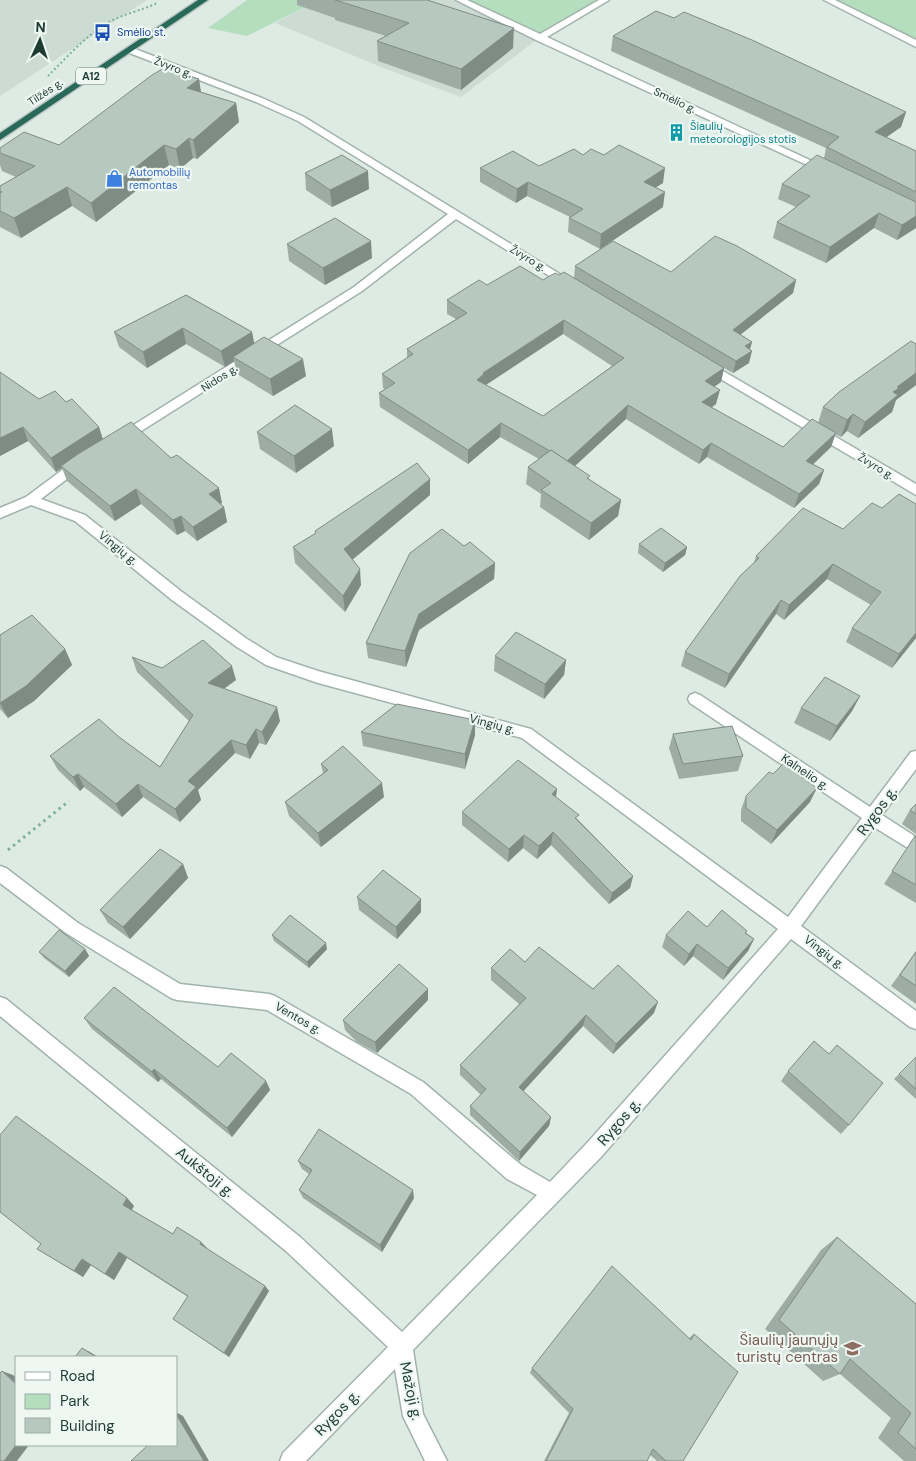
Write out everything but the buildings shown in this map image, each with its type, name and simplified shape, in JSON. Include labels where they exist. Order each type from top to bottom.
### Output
[{"type":"highway","name":"Tilžės g.","points":[[0,137],[204,0]]},
{"type":"street","name":"Smėlio g.","points":[[460,0],[832,174]]},
{"type":"street","points":[[539,38],[605,0]]},
{"type":"street","points":[[828,0],[916,44]]},
{"type":"street","name":"Žvyro g.","points":[[130,50],[164,65],[266,102],[301,119],[581,291]]},
{"type":"street","name":"Nidos g.","points":[[112,443],[189,397],[358,289],[455,214]]},
{"type":"street","name":"Žvyro g.","points":[[699,361],[916,490]]},
{"type":"street","points":[[0,512],[31,500],[95,453]]},
{"type":"street","name":"Vingių g.","points":[[31,500],[80,518],[177,596],[242,643],[271,661],[318,677],[526,732],[916,1021]]},
{"type":"street","name":"Kalnelio g.","points":[[695,699],[916,846]]},
{"type":"street","name":"Rygos g.","points":[[291,1461],[594,1150],[791,927],[916,757]]},
{"type":"street","name":"Ventos g.","points":[[0,873],[72,928],[177,992],[269,1002],[418,1088],[514,1172],[551,1193]]},
{"type":"street","name":"Aukštoji g.","points":[[0,1005],[293,1244],[402,1346]]},
{"type":"street","name":"Mažoji g.","points":[[402,1346],[413,1416],[436,1461]]},
{"type":"path","points":[[47,77],[85,39],[115,20],[144,10],[162,0]]},
{"type":"path","points":[[8,851],[69,801]]},
{"type":"shaded area","points":[[0,0],[147,0],[0,96]]},
{"type":"shaded area","points":[[319,0],[460,0],[539,38],[461,97],[381,67],[275,23]]},
{"type":"green space","points":[[247,0],[319,0],[247,36],[208,28]]},
{"type":"green space","points":[[460,0],[605,0],[539,38]]},
{"type":"green space","points":[[828,0],[916,0],[916,44]]},
{"type":"place","name":"Smėlio st.","points":[[103,32]]},
{"type":"place","name":"Šiaulių meteorologijos stotis","points":[[676,132]]},
{"type":"place","name":"Automobilių remontas","points":[[115,178]]},
{"type":"place","name":"Šiaulių jaunųjų turistų centras","points":[[852,1349]]}]
